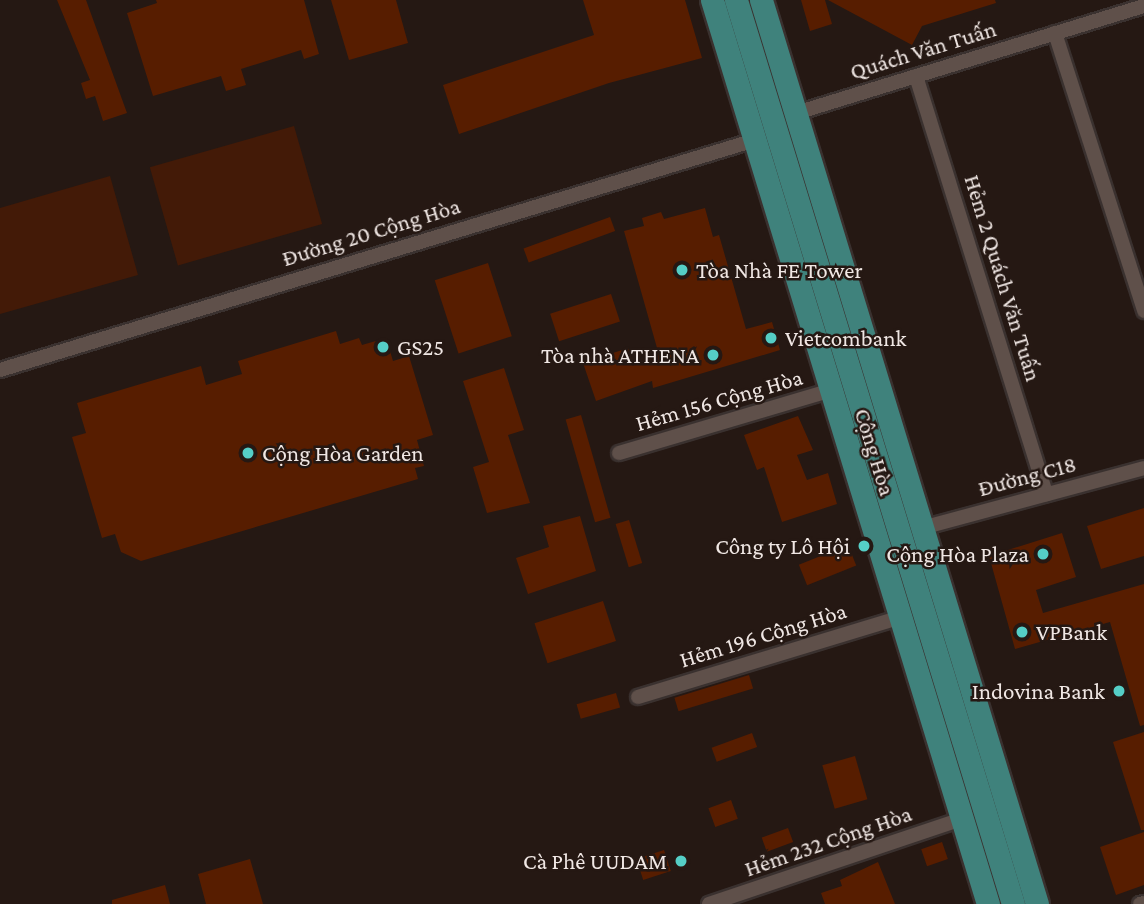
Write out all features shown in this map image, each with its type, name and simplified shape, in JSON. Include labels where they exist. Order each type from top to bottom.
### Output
[{"type":"main road","name":"Cộng Hòa","points":[[712,0],[988,904]]},
{"type":"main road","name":"Cộng Hòa","points":[[736,0],[1013,904]]},
{"type":"main road","name":"Cộng Hòa","points":[[761,0],[1037,904]]},
{"type":"street","name":"Quách Văn Tuấn","points":[[796,113],[1144,6]]},
{"type":"street","points":[[1055,33],[1144,311]]},
{"type":"street","name":"Hẻm 2 Quách Văn Tuấn","points":[[916,76],[1046,494]]},
{"type":"street","name":"Đường 20 Cộng Hòa","points":[[0,370],[755,140]]},
{"type":"street","name":"Hẻm 156 Cộng Hòa","points":[[619,453],[832,390]]},
{"type":"street","name":"Đường C18","points":[[922,528],[1144,468]]},
{"type":"street","name":"Hẻm 196 Cộng Hòa","points":[[638,697],[902,617]]},
{"type":"street","name":"Hẻm 232 Cộng Hòa","points":[[709,904],[961,819]]},
{"type":"shaded area","points":[[294,126],[322,224],[178,265],[150,167]]},
{"type":"shaded area","points":[[110,176],[138,275],[0,314],[0,208]]},
{"type":"building","points":[[57,0],[86,0],[127,113],[103,121],[95,96],[86,99],[81,83],[90,80]]},
{"type":"building","points":[[156,0],[304,0],[319,54],[304,59],[301,50],[241,69],[246,85],[226,91],[221,76],[153,96],[127,13],[157,3]]},
{"type":"building","points":[[331,0],[396,0],[408,43],[349,60]]},
{"type":"building","points":[[583,0],[685,0],[702,58],[609,83],[459,134],[443,85],[594,35]]},
{"type":"building","points":[[801,0],[825,0],[832,24],[810,31]]},
{"type":"building","points":[[828,0],[995,0],[996,3],[922,26],[912,45]]},
{"type":"building","points":[[705,208],[713,237],[719,235],[746,329],[772,322],[780,350],[653,388],[652,381],[596,401],[583,363],[628,348],[633,363],[659,355],[624,231],[644,226],[642,218],[661,212],[664,219]]},
{"type":"building","points":[[610,217],[615,231],[529,263],[524,248]]},
{"type":"building","points":[[488,263],[512,336],[459,354],[435,280]]},
{"type":"building","points":[[611,294],[620,322],[559,341],[550,314]]},
{"type":"building","name":"Cộng Hòa Garden","points":[[336,331],[340,344],[359,338],[362,345],[386,338],[393,361],[409,356],[433,435],[417,440],[424,466],[415,468],[418,479],[141,561],[121,552],[115,534],[102,538],[72,437],[86,433],[77,403],[201,366],[206,385],[242,374],[238,361]]},
{"type":"building","points":[[504,368],[524,430],[508,435],[530,503],[487,513],[473,467],[489,462],[463,381]]},
{"type":"building","points":[[581,415],[610,518],[595,522],[566,419]]},
{"type":"building","points":[[798,416],[813,450],[797,455],[807,480],[828,473],[837,504],[782,522],[764,467],[757,470],[744,435]]},
{"type":"building","points":[[1144,508],[1144,556],[1101,569],[1087,526]]},
{"type":"building","points":[[580,516],[596,571],[528,594],[516,558],[549,547],[543,526]]},
{"type":"building","points":[[629,520],[642,563],[629,567],[616,524]]},
{"type":"building","points":[[1062,533],[1076,577],[1036,590],[1043,613],[1144,584],[1144,725],[1140,726],[1110,622],[1015,649],[989,556]]},
{"type":"building","points":[[848,545],[856,565],[807,585],[799,565]]},
{"type":"building","points":[[603,601],[616,641],[548,663],[535,623]]},
{"type":"building","points":[[749,675],[753,688],[679,711],[674,698]]},
{"type":"building","points":[[616,693],[620,707],[581,719],[577,704]]},
{"type":"building","points":[[1144,732],[1144,830],[1141,830],[1113,742]]},
{"type":"building","points":[[752,733],[757,747],[717,762],[712,748]]},
{"type":"building","points":[[855,756],[867,799],[835,809],[822,765]]},
{"type":"building","points":[[731,800],[738,819],[715,827],[708,808]]},
{"type":"building","points":[[788,828],[793,842],[767,852],[762,838]]},
{"type":"building","points":[[1144,832],[1144,885],[1116,895],[1100,847]]},
{"type":"building","points":[[942,842],[948,859],[927,866],[921,849]]},
{"type":"building","points":[[664,850],[671,871],[643,880],[636,859]]},
{"type":"building","points":[[250,859],[263,904],[206,904],[198,874]]},
{"type":"building","points":[[878,862],[895,904],[825,904],[821,893],[842,886],[840,880]]},
{"type":"building","points":[[165,885],[170,904],[112,904],[112,900]]},
{"type":"place","name":"Tòa Nhà FE Tower","points":[[682,270]]},
{"type":"place","name":"Vietcombank","points":[[771,338]]},
{"type":"place","name":"GS25","points":[[383,347]]},
{"type":"place","name":"Tòa nhà ATHENA","points":[[713,355]]},
{"type":"place","name":"Cộng Hòa Garden","points":[[248,453]]},
{"type":"place","name":"Công ty Lô Hội","points":[[864,546]]},
{"type":"place","name":"Cộng Hòa Plaza","points":[[1043,554]]},
{"type":"place","name":"VPBank","points":[[1022,632]]},
{"type":"place","name":"Indovina Bank","points":[[1119,691]]},
{"type":"place","name":"Cà Phê UUDAM","points":[[681,861]]}]
